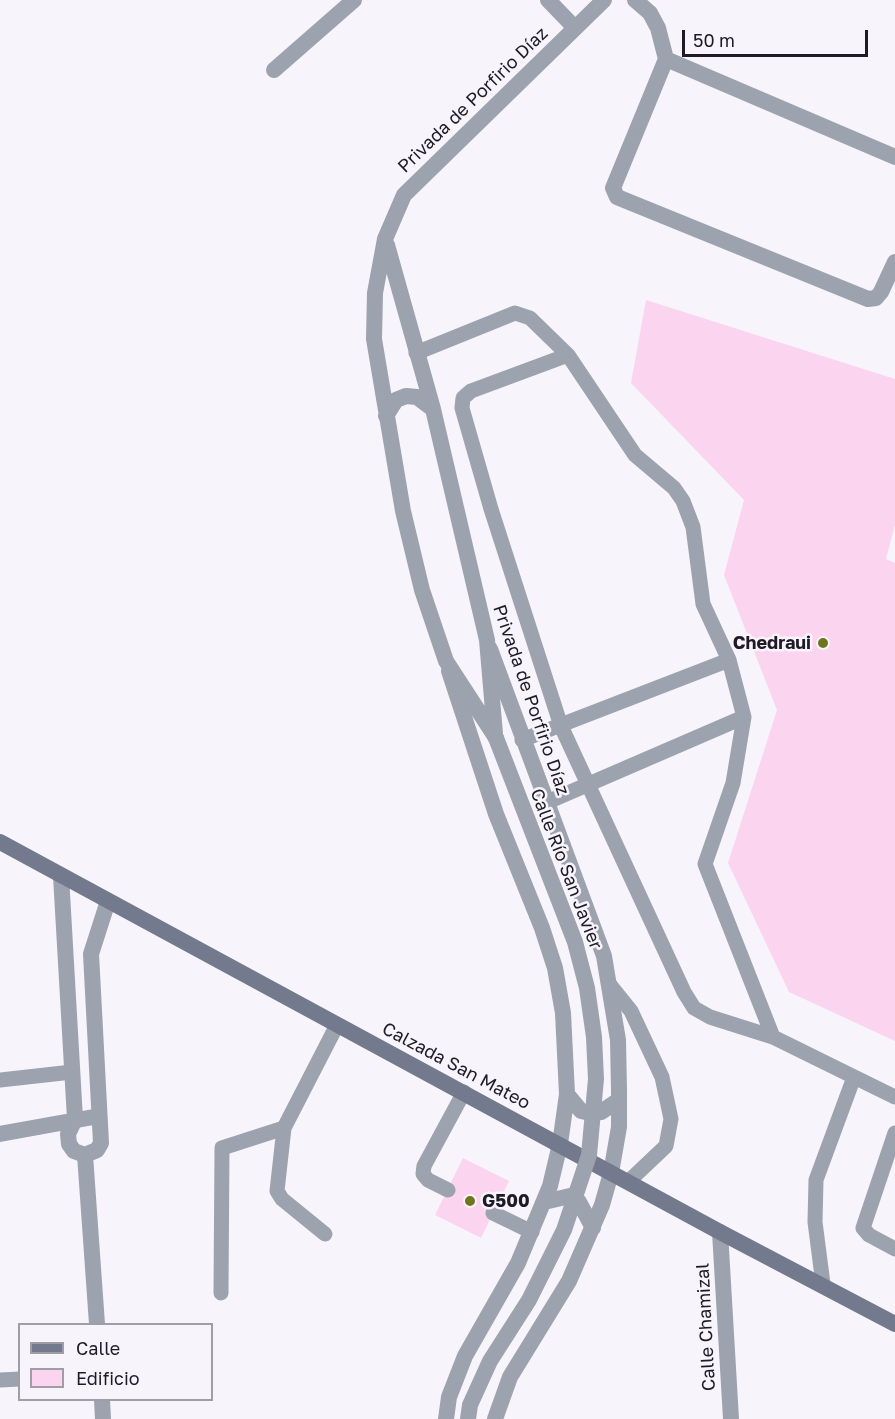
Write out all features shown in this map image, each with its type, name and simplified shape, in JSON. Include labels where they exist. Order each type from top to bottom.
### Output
[{"type":"main road","name":"Calzada San Mateo","points":[[0,842],[720,1232],[823,1284],[895,1324]]},
{"type":"street","points":[[274,70],[354,0]]},
{"type":"street","points":[[548,0],[575,28]]},
{"type":"street","name":"Privada de Porfirio Díaz","points":[[560,1144],[567,1094],[566,1046],[555,968],[542,928],[496,814],[422,590],[403,511],[386,416],[374,339],[375,294],[385,239],[404,195],[604,0]]},
{"type":"street","points":[[635,0],[650,13],[658,28],[666,59],[613,188],[617,197],[868,299],[876,298],[881,292],[895,262]]},
{"type":"street","points":[[666,59],[895,157]]},
{"type":"street","name":"Privada de Porfirio Díaz","points":[[385,239],[433,409],[487,640],[545,803],[590,914],[610,985],[618,1040],[619,1100],[619,1127],[611,1173]]},
{"type":"street","points":[[386,416],[396,400],[406,396],[417,397],[433,409]]},
{"type":"street","name":"Calle Río San Javier","points":[[487,640],[496,738]]},
{"type":"street","name":"Calle Río San Javier","points":[[446,661],[496,738],[575,942],[587,988],[594,1037],[596,1079],[589,1155],[564,1230],[529,1300],[490,1361],[470,1405],[468,1419]]},
{"type":"street","points":[[61,876],[75,1119],[68,1134],[69,1144],[74,1151],[85,1155],[97,1150],[101,1143],[91,954],[108,901]]},
{"type":"street","points":[[567,1094],[581,1110],[590,1113],[601,1112],[619,1100]]},
{"type":"street","points":[[0,1134],[99,1116]]},
{"type":"street","points":[[446,1419],[449,1397],[465,1356],[518,1263],[532,1232],[544,1202],[560,1144]]},
{"type":"street","points":[[85,1155],[97,1323]]},
{"type":"street","points":[[495,1419],[510,1377],[569,1281],[593,1228],[611,1173]]},
{"type":"street","points":[[544,1202],[570,1196],[579,1202],[593,1228]]},
{"type":"street","name":"Calle Chamizal","points":[[720,1232],[731,1419]]},
{"type":"street","points":[[102,1401],[103,1419]]},
{"type":"lane","points":[[416,353],[514,313],[530,318],[568,355],[635,455],[674,488],[683,501],[693,527],[703,604],[729,660],[744,717],[733,783],[705,864],[773,1037]]},
{"type":"lane","points":[[568,355],[471,391],[463,398],[462,408],[541,667],[561,726],[587,785],[604,816],[684,992],[694,1008],[710,1017],[773,1037],[895,1097]]},
{"type":"lane","points":[[522,740],[729,660]]},
{"type":"lane","points":[[545,803],[744,717]]},
{"type":"lane","points":[[610,985],[631,1011],[662,1077],[671,1119],[666,1146],[628,1182]]},
{"type":"lane","points":[[325,1234],[282,1199],[277,1191],[284,1128],[338,1024]]},
{"type":"lane","points":[[0,1080],[72,1072]]},
{"type":"lane","points":[[823,1284],[815,1222],[816,1180],[854,1077]]},
{"type":"lane","points":[[448,1190],[428,1180],[423,1174],[424,1166],[464,1092]]},
{"type":"lane","points":[[221,1293],[222,1148],[284,1128]]},
{"type":"lane","points":[[895,1133],[863,1228],[869,1235],[895,1249]]},
{"type":"lane","points":[[493,1213],[532,1232]]},
{"type":"lane","points":[[0,1380],[18,1379]]},
{"type":"building","name":"Chedraui","points":[[646,300],[895,379],[895,525],[886,559],[895,563],[895,1041],[789,992],[728,863],[777,710],[724,575],[744,500],[631,383]]},
{"type":"building","name":"G500","points":[[463,1158],[509,1181],[481,1238],[435,1215]]},
{"type":"place","name":"Chedraui","points":[[823,643]]},
{"type":"place","name":"G500","points":[[470,1201]]}]
